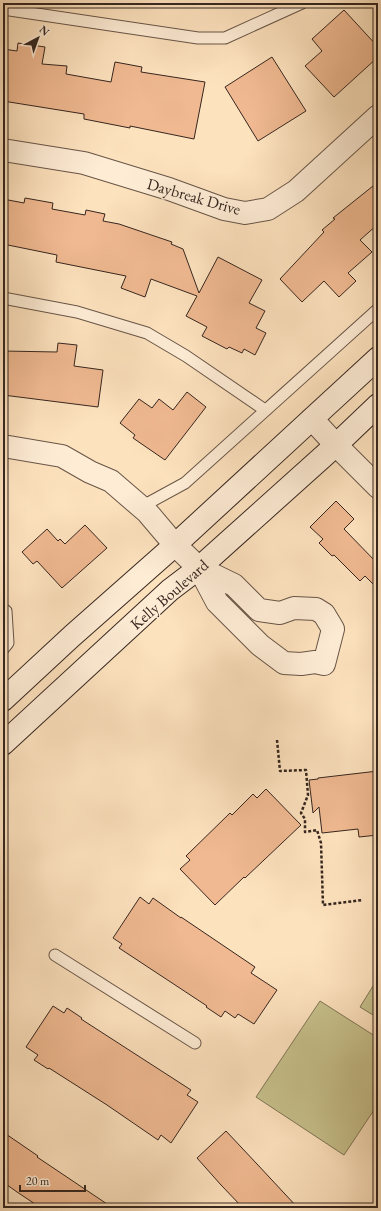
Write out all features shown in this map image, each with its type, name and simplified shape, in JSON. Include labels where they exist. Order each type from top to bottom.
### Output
[{"type":"street","name":"Daybreak Drive","points":[[3,150],[84,163],[169,189],[224,209],[245,213],[268,209],[296,191],[378,116]]},
{"type":"street","name":"Kelly Boulevard","points":[[3,700],[72,636],[175,545],[378,358]]},
{"type":"street","name":"Kelly Boulevard","points":[[3,744],[170,590],[199,568],[336,445],[378,405]]},
{"type":"street","points":[[312,419],[378,487]]},
{"type":"street","points":[[3,446],[62,456],[90,472],[112,481],[147,512],[175,545],[199,568],[234,585],[259,610],[280,613],[294,608],[305,608],[316,609],[324,614],[333,629],[324,664],[315,662],[302,664],[284,663],[260,645],[217,602],[199,568]]},
{"type":"lane","points":[[3,9],[198,38],[225,38],[302,3]]},
{"type":"lane","points":[[3,298],[77,312],[147,333],[186,356],[265,410]]},
{"type":"lane","points":[[141,507],[185,483],[378,309]]},
{"type":"lane","points":[[3,609],[6,611],[8,644],[3,649]]},
{"type":"lane","points":[[54,955],[195,1043]]},
{"type":"path","points":[[277,740],[280,771],[306,770],[308,795],[301,813],[305,819],[305,832],[317,830],[321,843],[323,905],[364,900]]},
{"type":"shaded area","points":[[378,978],[378,1018],[360,1007]]},
{"type":"shaded area","points":[[320,1001],[378,1038],[378,1104],[344,1155],[256,1097]]},
{"type":"building","points":[[344,10],[378,47],[378,57],[334,97],[305,66],[322,51],[312,39]]},
{"type":"building","points":[[18,43],[45,47],[42,64],[67,66],[66,74],[111,82],[115,62],[142,67],[141,72],[205,82],[194,139],[130,126],[130,128],[84,119],[84,114],[3,101],[3,49],[17,51]]},
{"type":"building","points":[[272,57],[306,111],[258,141],[225,87]]},
{"type":"building","points":[[378,182],[378,224],[360,240],[372,252],[348,273],[356,281],[339,297],[324,281],[302,302],[280,279],[324,232],[322,230],[335,219],[333,218]]},
{"type":"building","points":[[25,198],[53,203],[52,209],[85,215],[86,210],[105,214],[103,221],[119,224],[172,242],[171,244],[183,249],[199,293],[218,257],[262,280],[249,303],[265,311],[256,328],[266,333],[255,355],[244,349],[242,353],[229,347],[227,349],[202,336],[207,327],[186,316],[197,296],[151,279],[145,297],[121,288],[126,276],[56,262],[57,255],[3,244],[3,199],[24,203]]},
{"type":"building","points":[[58,343],[77,345],[74,366],[103,370],[98,407],[3,395],[3,351],[57,352]]},
{"type":"building","points":[[187,392],[206,407],[165,460],[133,438],[135,435],[120,423],[139,399],[152,408],[159,399],[173,410]]},
{"type":"building","points":[[336,501],[354,519],[344,529],[378,564],[378,589],[365,576],[360,581],[334,555],[332,556],[319,543],[323,539],[310,527]]},
{"type":"building","points":[[85,525],[107,548],[62,588],[37,561],[33,564],[22,552],[47,529],[58,541],[60,539],[65,544]]},
{"type":"building","points":[[378,771],[378,835],[359,837],[358,829],[322,833],[319,807],[313,813],[309,780]]},
{"type":"building","points":[[266,789],[301,825],[215,905],[180,869],[190,860],[186,856],[230,813],[232,815],[253,794],[257,798]]},
{"type":"building","points":[[140,897],[149,904],[153,898],[255,967],[251,973],[277,990],[254,1024],[238,1014],[235,1018],[225,1011],[221,1017],[206,1007],[207,1006],[119,948],[122,944],[113,938]]},
{"type":"building","points":[[53,1006],[64,1013],[67,1008],[82,1018],[81,1019],[191,1090],[187,1095],[198,1102],[171,1143],[161,1135],[158,1140],[107,1105],[34,1060],[38,1055],[26,1047]]},
{"type":"building","points":[[226,1131],[298,1208],[243,1208],[221,1185],[197,1158]]},
{"type":"building","points":[[3,1132],[38,1156],[37,1157],[113,1208],[41,1208],[17,1192],[3,1182]]}]
